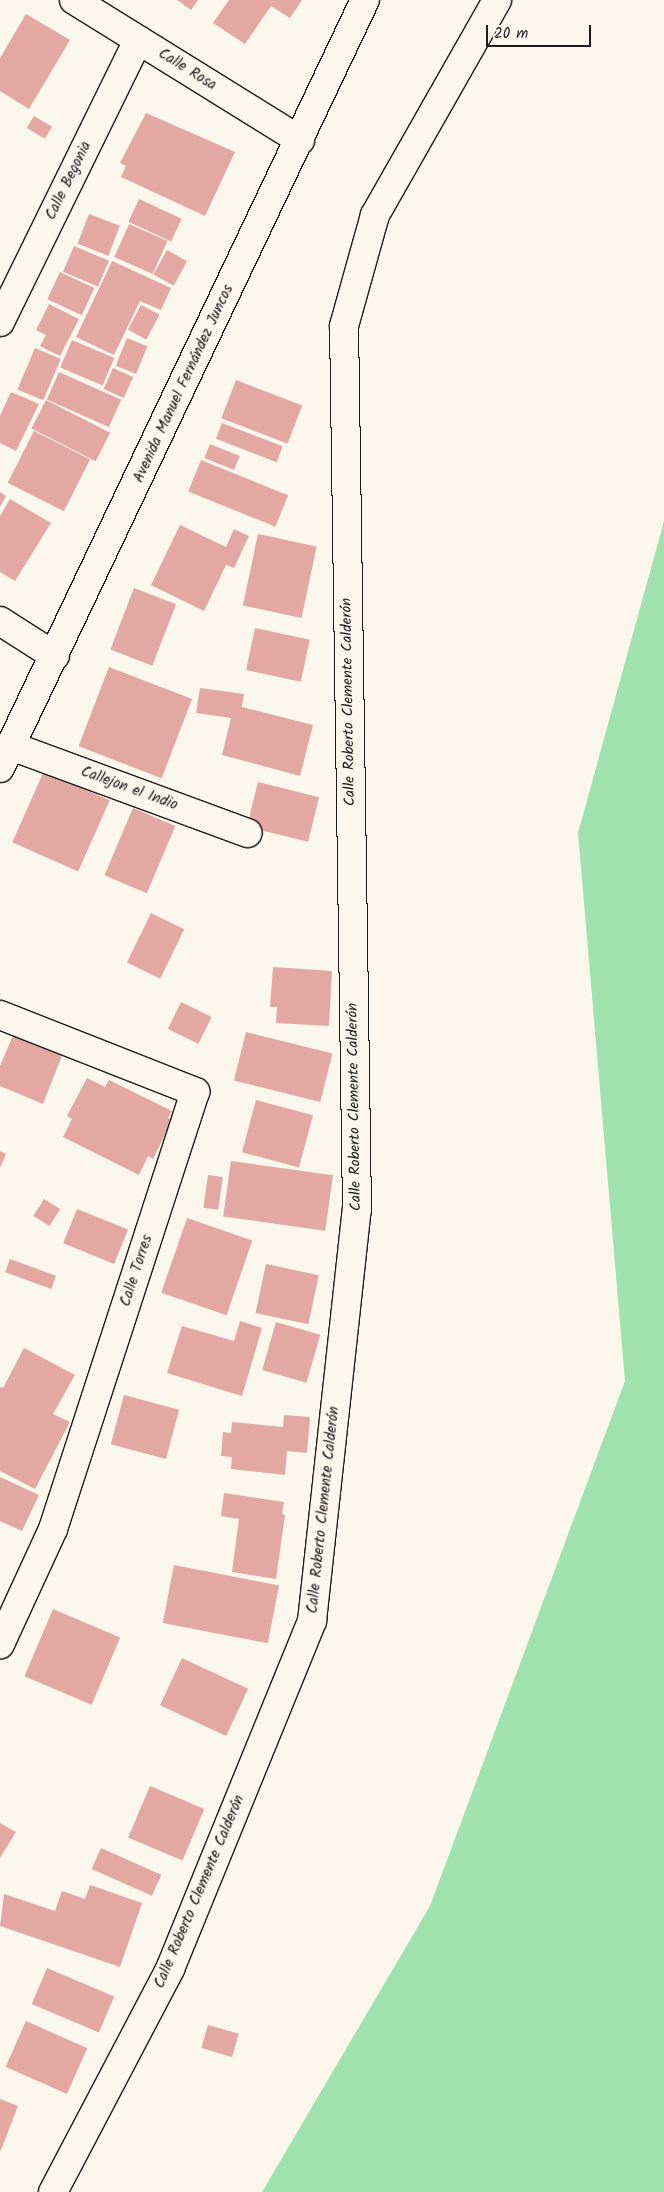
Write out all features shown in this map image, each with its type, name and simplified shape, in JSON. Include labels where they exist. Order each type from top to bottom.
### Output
[{"type":"street","name":"Calle Rosa","points":[[74,0],[300,140]]},
{"type":"street","name":"Avenida Manuel Fernández Juncos","points":[[5,757],[55,656],[365,0]]},
{"type":"street","name":"Calle Roberto Clemente Calderón","points":[[53,2192],[170,1969],[312,1621],[357,1210],[344,326],[375,215],[497,0]]},
{"type":"street","name":"Calle Begonia","points":[[4,304],[138,40]]},
{"type":"street","points":[[0,621],[55,656]]},
{"type":"street","name":"Callejon el Indio","points":[[5,757],[247,833]]},
{"type":"street","name":"Calle Torres","points":[[0,1015],[195,1092],[54,1529],[0,1644]]},
{"type":"green space","points":[[664,521],[664,2192],[262,2192],[430,1906],[625,1381],[578,833]]},
{"type":"building","points":[[177,0],[198,0],[191,10]]},
{"type":"building","points":[[229,0],[302,0],[290,18],[271,6],[245,44],[213,23]]},
{"type":"building","points":[[26,14],[70,40],[29,109],[0,91],[0,58]]},
{"type":"building","points":[[146,113],[235,152],[205,216],[121,177],[126,166],[120,163]]},
{"type":"building","points":[[34,116],[52,127],[45,139],[27,128]]},
{"type":"building","points":[[139,199],[182,219],[171,242],[128,222]]},
{"type":"building","points":[[89,214],[120,226],[108,256],[78,244]]},
{"type":"building","points":[[129,224],[167,241],[153,274],[114,257]]},
{"type":"building","points":[[74,246],[109,261],[98,287],[63,272]]},
{"type":"building","points":[[167,250],[187,261],[174,286],[153,274]]},
{"type":"building","points":[[112,261],[171,288],[161,310],[140,301],[114,355],[76,337]]},
{"type":"building","points":[[60,272],[94,288],[82,315],[47,299]]},
{"type":"building","points":[[49,304],[79,319],[60,356],[40,346],[46,335],[36,330]]},
{"type":"building","points":[[141,305],[160,315],[146,340],[128,330]]},
{"type":"building","points":[[127,338],[147,346],[136,374],[116,366]]},
{"type":"building","points":[[72,340],[114,358],[103,386],[60,368]]},
{"type":"building","points":[[35,348],[61,359],[43,400],[17,389]]},
{"type":"building","points":[[113,368],[133,377],[124,398],[104,389]]},
{"type":"building","points":[[59,372],[121,400],[109,427],[47,399]]},
{"type":"building","points":[[236,380],[302,405],[288,444],[221,418]]},
{"type":"building","points":[[11,392],[39,404],[16,451],[0,443],[0,416]]},
{"type":"building","points":[[46,400],[110,433],[96,461],[31,429]]},
{"type":"building","points":[[222,423],[283,446],[277,462],[216,439]]},
{"type":"building","points":[[34,431],[90,460],[64,511],[8,483]]},
{"type":"building","points":[[210,444],[240,456],[234,470],[204,458]]},
{"type":"building","points":[[201,460],[288,495],[275,527],[188,492]]},
{"type":"building","points":[[0,492],[6,496],[0,507]]},
{"type":"building","points":[[10,499],[51,523],[15,581],[0,572],[0,516]]},
{"type":"building","points":[[180,525],[226,547],[234,529],[249,536],[234,568],[226,565],[204,611],[151,585]]},
{"type":"building","points":[[258,534],[317,546],[302,618],[243,605]]},
{"type":"building","points":[[134,588],[176,604],[152,666],[110,650]]},
{"type":"building","points":[[255,628],[310,640],[301,682],[246,670]]},
{"type":"building","points":[[109,667],[192,699],[162,778],[79,746]]},
{"type":"building","points":[[200,688],[244,694],[242,707],[313,725],[300,776],[222,755],[231,718],[196,713]]},
{"type":"building","points":[[44,771],[110,800],[78,872],[12,842]]},
{"type":"building","points":[[258,782],[319,797],[308,842],[247,827]]},
{"type":"building","points":[[133,808],[175,826],[147,893],[104,875]]},
{"type":"building","points":[[151,913],[184,929],[160,979],[127,962]]},
{"type":"building","points":[[273,967],[332,971],[329,1026],[276,1023],[277,1007],[270,1007]]},
{"type":"building","points":[[181,1002],[212,1017],[198,1044],[168,1029]]},
{"type":"building","points":[[246,1032],[332,1054],[320,1102],[234,1081]]},
{"type":"building","points":[[14,1033],[63,1053],[43,1104],[0,1086],[0,1066]]},
{"type":"building","points":[[87,1078],[105,1087],[109,1080],[172,1111],[168,1118],[172,1120],[153,1159],[148,1156],[139,1175],[63,1137],[72,1119],[67,1116]]},
{"type":"building","points":[[256,1100],[313,1115],[299,1167],[242,1152]]},
{"type":"building","points":[[0,1151],[6,1154],[0,1168]]},
{"type":"building","points":[[231,1161],[333,1175],[325,1231],[223,1216]]},
{"type":"building","points":[[208,1175],[223,1177],[218,1210],[203,1208]]},
{"type":"building","points":[[44,1199],[60,1209],[50,1226],[33,1216]]},
{"type":"building","points":[[77,1209],[128,1230],[114,1264],[63,1243]]},
{"type":"building","points":[[187,1218],[252,1240],[227,1315],[161,1293]]},
{"type":"building","points":[[10,1259],[56,1276],[51,1289],[5,1272]]},
{"type":"building","points":[[266,1264],[319,1275],[308,1324],[256,1313]]},
{"type":"building","points":[[240,1321],[262,1328],[242,1396],[167,1373],[182,1326],[234,1341]]},
{"type":"building","points":[[276,1322],[320,1335],[306,1383],[262,1370]]},
{"type":"building","points":[[24,1348],[75,1375],[53,1414],[70,1422],[35,1489],[0,1471],[0,1387],[3,1388]]},
{"type":"building","points":[[124,1395],[179,1410],[166,1459],[111,1444]]},
{"type":"building","points":[[284,1415],[310,1417],[307,1453],[287,1451],[285,1475],[231,1469],[232,1457],[221,1456],[223,1432],[231,1433],[232,1422],[283,1427]]},
{"type":"building","points":[[0,1477],[39,1495],[22,1531],[0,1521]]},
{"type":"building","points":[[224,1493],[284,1502],[282,1514],[285,1515],[276,1579],[232,1572],[239,1519],[221,1516]]},
{"type":"building","points":[[174,1565],[279,1585],[268,1643],[163,1623]]},
{"type":"building","points":[[53,1609],[120,1638],[92,1705],[24,1676]]},
{"type":"building","points":[[182,1658],[248,1689],[226,1736],[160,1705]]},
{"type":"building","points":[[150,1786],[204,1809],[182,1861],[128,1838]]},
{"type":"building","points":[[0,1823],[16,1832],[0,1858]]},
{"type":"building","points":[[101,1848],[161,1875],[152,1896],[92,1869]]},
{"type":"building","points":[[90,1885],[142,1903],[120,1967],[0,1926],[4,1894],[55,1911],[62,1891],[85,1899]]},
{"type":"building","points":[[47,1968],[114,1997],[99,2032],[32,2004]]},
{"type":"building","points":[[26,2021],[87,2048],[67,2094],[6,2067]]},
{"type":"building","points":[[208,2025],[239,2034],[232,2057],[201,2048]]},
{"type":"building","points":[[0,2099],[18,2106],[1,2150],[0,2150]]}]
